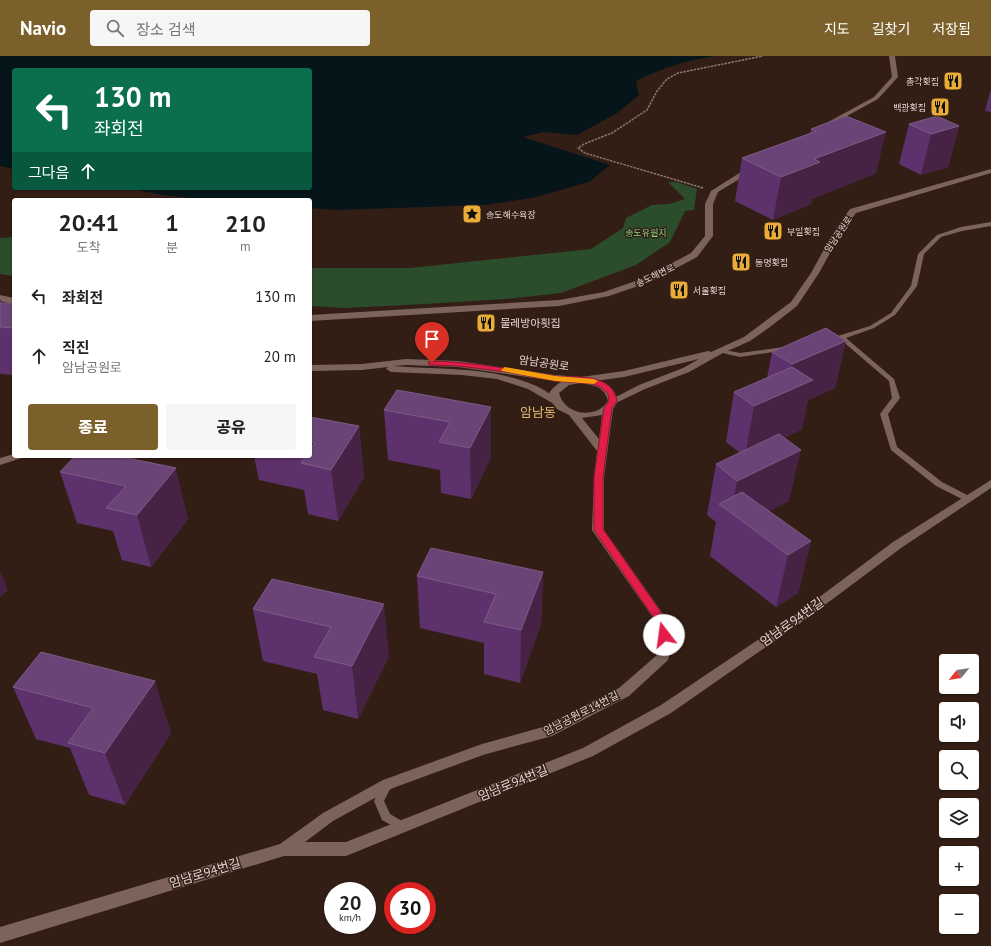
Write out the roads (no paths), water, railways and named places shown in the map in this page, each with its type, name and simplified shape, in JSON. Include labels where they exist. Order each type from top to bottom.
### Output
[{"type":"street","points":[[816,131],[876,98],[895,77],[892,56]]},
{"type":"street","name":"송도해변로","points":[[312,318],[559,303],[606,294],[647,280],[694,255],[709,236],[708,204],[714,192],[757,167]]},
{"type":"street","name":"암남공원로","points":[[610,405],[642,386],[686,370],[720,351],[747,339],[794,304],[816,273],[836,233],[853,211],[991,171]]},
{"type":"street","points":[[0,298],[12,301]]},
{"type":"street","name":"암남공원로","points":[[312,368],[362,367],[406,362],[458,364],[555,378],[581,380],[624,374],[720,351]]},
{"type":"street","name":"암남공원로","points":[[362,367],[491,376],[531,387],[554,401]]},
{"type":"street","points":[[581,380],[594,382],[605,386],[612,393],[610,405],[598,413],[585,415],[572,413],[560,408],[554,401],[554,393],[559,386],[569,382],[581,380]]},
{"type":"street","name":"암남공원로14번길","points":[[284,849],[328,818],[388,784],[482,750],[547,732],[624,692],[663,657],[664,624],[598,530],[598,477],[610,405]]},
{"type":"street","points":[[572,413],[588,430],[602,450]]},
{"type":"street","points":[[0,462],[12,458]]},
{"type":"street","name":"암남로94번길","points":[[0,935],[284,849],[346,849],[588,752],[666,709],[802,616],[897,545],[991,484]]},
{"type":"lane","points":[[820,342],[872,327],[893,314],[914,286],[921,254],[939,236],[961,229],[991,224]]},
{"type":"lane","points":[[841,337],[892,380],[896,398],[884,414],[894,448],[939,484],[968,499]]},
{"type":"lane","points":[[720,351],[740,355],[792,347]]},
{"type":"lane","points":[[388,784],[379,801],[386,817],[403,827]]},
{"type":"place","name":"총각횟집","points":[[953,81]]},
{"type":"place","name":"백광횟집","points":[[940,107]]},
{"type":"place","name":"송도해수욕장","points":[[472,214]]},
{"type":"place","name":"부일횟집","points":[[773,231]]},
{"type":"place","name":"동명횟집","points":[[741,262]]},
{"type":"place","name":"서울횟집","points":[[679,290]]},
{"type":"place","name":"물레방아횟집","points":[[486,323]]},
{"type":"district","name":"암남동","points":[[538,412]]},
{"type":"park label","name":"송도유원지","points":[[646,232]]}]
